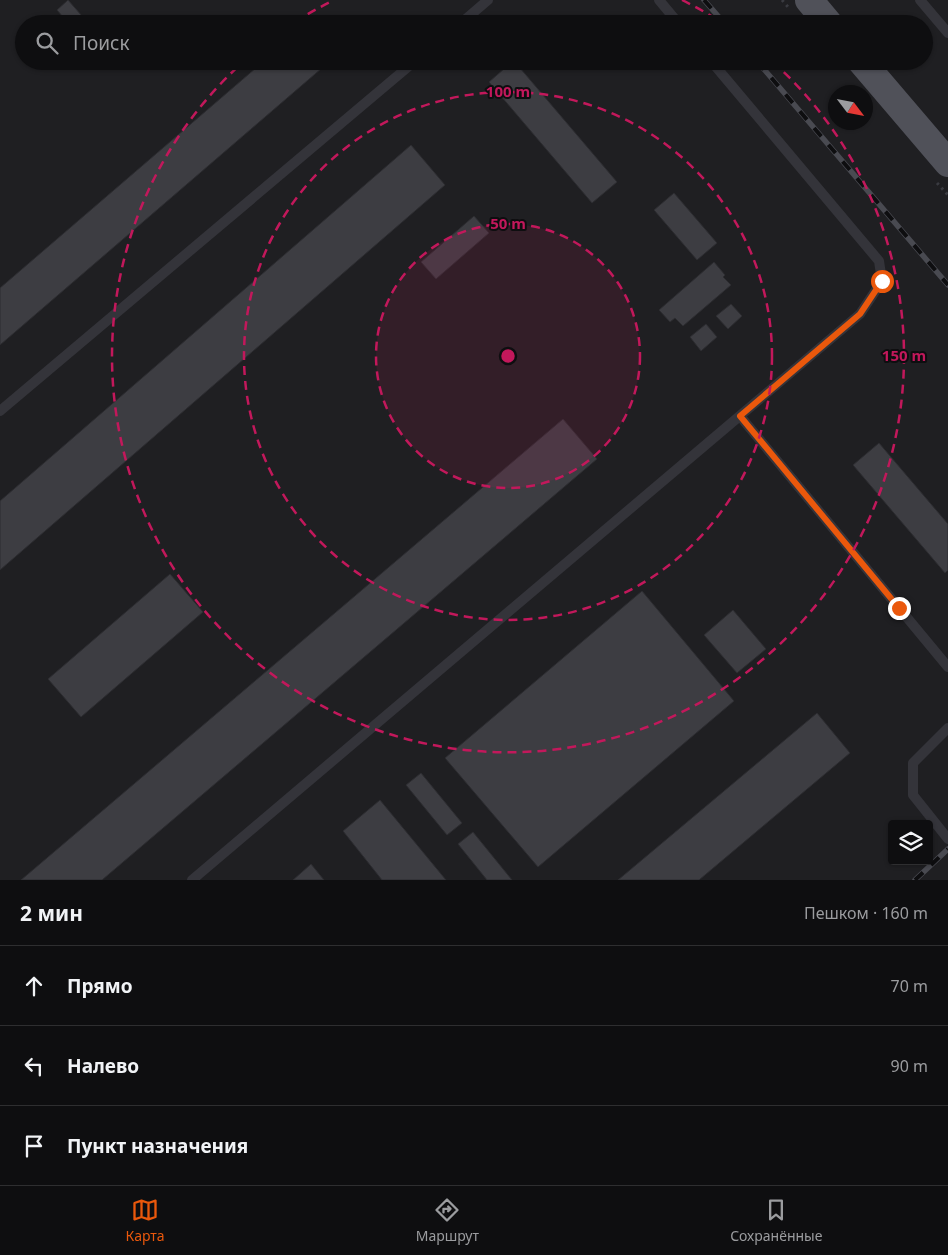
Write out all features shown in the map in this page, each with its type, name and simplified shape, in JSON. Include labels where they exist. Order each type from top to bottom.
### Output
[{"type":"main road","points":[[809,0],[822,15]]},
{"type":"main road","points":[[869,70],[948,163]]},
{"type":"lane","points":[[470,15],[488,0]]},
{"type":"lane","points":[[659,0],[672,15]]},
{"type":"lane","points":[[920,0],[933,15]]},
{"type":"lane","points":[[933,15],[948,33]]},
{"type":"lane","points":[[0,411],[404,70]]},
{"type":"lane","points":[[192,880],[860,314],[882,281],[880,260],[719,70]]},
{"type":"lane","points":[[740,416],[948,667]]},
{"type":"lane","points":[[948,728],[913,763],[913,796],[948,839]]},
{"type":"shaded area","points":[[0,0],[807,0],[820,15],[15,15],[15,70],[868,70],[948,165],[948,880],[0,880]]},
{"type":"shaded area","points":[[815,0],[948,0],[948,156],[875,70],[933,70],[933,15],[828,15]]},
{"type":"building","points":[[68,0],[81,15],[61,15],[57,10]]},
{"type":"building","points":[[254,70],[320,70],[0,345],[0,288]]},
{"type":"building","points":[[503,70],[522,70],[617,182],[592,203],[489,82]]},
{"type":"building","points":[[411,145],[445,185],[0,570],[0,501]]},
{"type":"building","points":[[674,193],[717,243],[697,260],[654,210]]},
{"type":"building","points":[[474,216],[489,233],[436,279],[421,262]]},
{"type":"building","points":[[714,262],[725,275],[723,277],[731,285],[683,326],[675,318],[670,322],[659,310]]},
{"type":"building","points":[[731,304],[742,316],[728,329],[716,316]]},
{"type":"building","points":[[706,324],[717,337],[701,351],[690,337]]},
{"type":"building","points":[[563,419],[597,459],[102,880],[21,880]]},
{"type":"building","points":[[879,443],[948,524],[948,570],[945,573],[853,465]]},
{"type":"building","points":[[170,574],[203,612],[81,717],[48,679]]},
{"type":"building","points":[[642,591],[734,701],[538,867],[445,758]]},
{"type":"building","points":[[733,610],[766,649],[737,673],[704,635]]},
{"type":"building","points":[[817,713],[850,753],[699,880],[618,880]]},
{"type":"building","points":[[421,773],[462,823],[447,835],[406,785]]},
{"type":"building","points":[[380,800],[446,880],[382,880],[343,831]]},
{"type":"building","points":[[473,832],[512,880],[487,880],[458,844]]},
{"type":"building","points":[[311,864],[324,880],[293,880]]},
{"type":"railway","points":[[704,0],[717,15]]},
{"type":"railway","points":[[765,70],[948,285]]},
{"type":"railway","points":[[915,880],[948,849]]},
{"type":"route","points":[[882,281],[860,314],[740,416],[899,608]]}]
